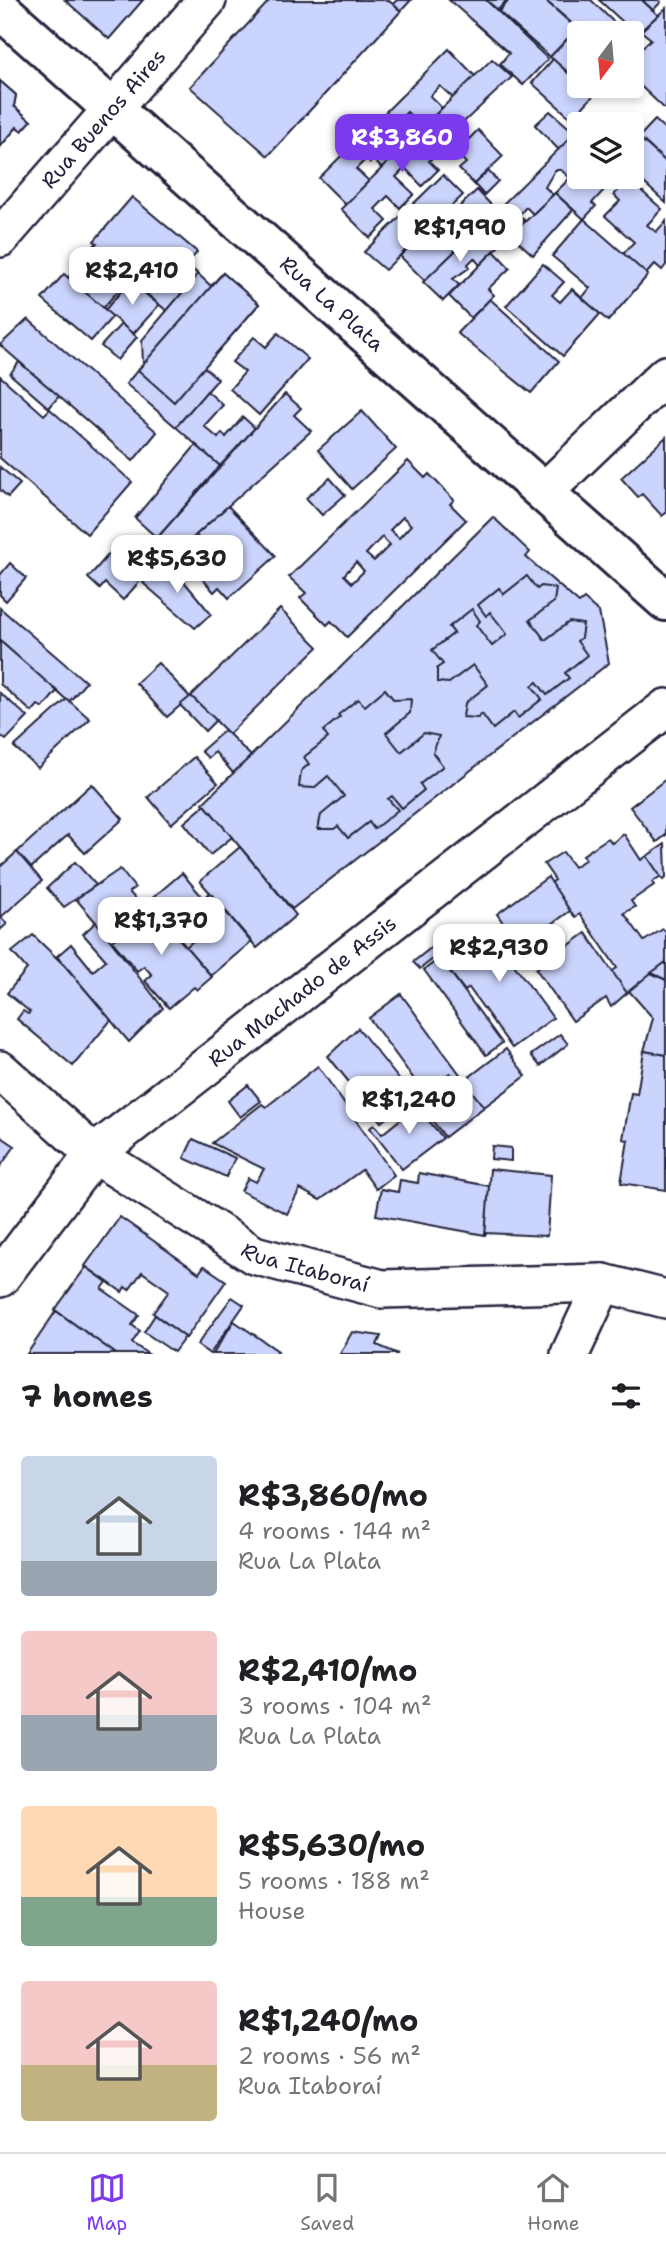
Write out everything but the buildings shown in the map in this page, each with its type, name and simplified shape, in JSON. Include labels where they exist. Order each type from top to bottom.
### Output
[{"type":"street","name":"Rua Buenos Aires","points":[[0,239],[206,0]]},
{"type":"street","name":"Rua La Plata","points":[[0,9],[666,601]]},
{"type":"street","points":[[544,492],[666,375]]},
{"type":"street","name":"Rua Machado de Assis","points":[[0,1278],[94,1154],[666,708]]},
{"type":"street","name":"Rua Itaboraí","points":[[0,1070],[94,1154],[254,1255],[382,1289],[603,1283],[666,1299]]},
{"type":"street","points":[[570,1354],[603,1283]]}]
